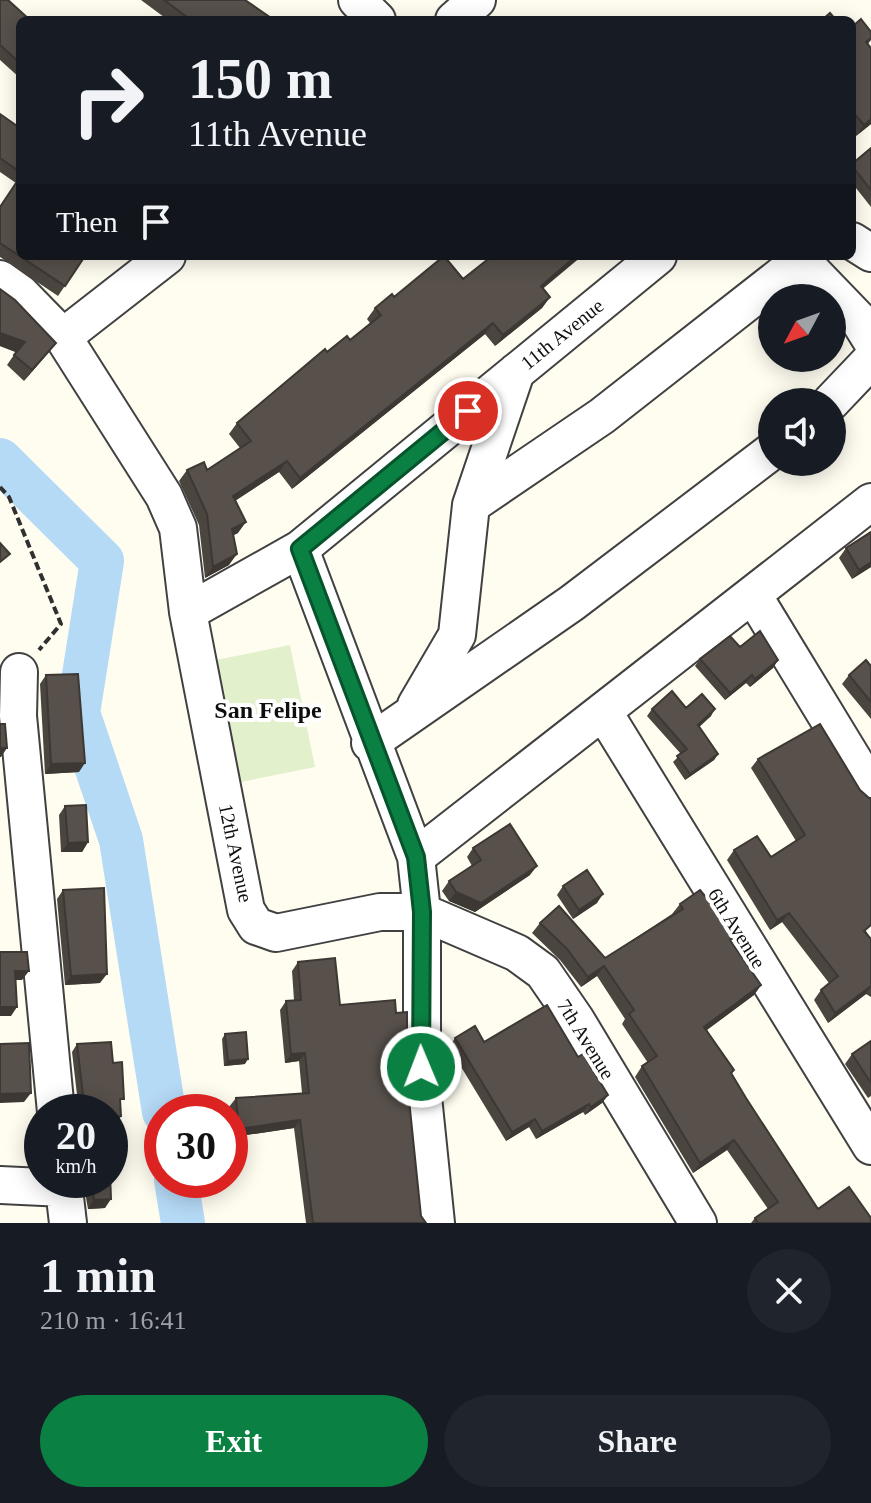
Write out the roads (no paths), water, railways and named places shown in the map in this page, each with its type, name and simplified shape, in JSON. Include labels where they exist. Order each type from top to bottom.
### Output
[{"type":"street","points":[[357,0],[373,16]]},
{"type":"street","points":[[459,16],[477,0]]},
{"type":"street","points":[[66,340],[162,260]]},
{"type":"street","name":"11th Avenue","points":[[188,612],[300,549],[653,260]]},
{"type":"street","points":[[471,505],[602,416],[802,260]]},
{"type":"street","points":[[807,260],[858,319],[871,340]]},
{"type":"street","name":"12th Avenue","points":[[0,279],[21,294],[66,340],[149,474],[178,528],[188,612],[246,910],[256,926],[276,933],[380,912],[422,912]]},
{"type":"street","points":[[846,388],[871,360]]},
{"type":"street","points":[[411,714],[457,635],[471,505],[516,372]]},
{"type":"street","points":[[846,395],[871,380]]},
{"type":"street","points":[[370,743],[572,603],[758,462]]},
{"type":"street","points":[[416,857],[871,502]]},
{"type":"street","points":[[300,549],[370,743],[416,857],[422,912],[422,1074],[436,1223]]},
{"type":"street","points":[[753,595],[871,789]]},
{"type":"street","points":[[19,672],[18,716],[54,1094]]},
{"type":"street","name":"6th Avenue","points":[[603,711],[871,1146]]},
{"type":"street","name":"7th Avenue","points":[[422,912],[489,939],[543,972],[576,1020],[698,1223]]},
{"type":"street","points":[[0,1185],[24,1189]]},
{"type":"waterway","points":[[0,460],[102,561],[78,713],[121,840],[161,1094]]},
{"type":"waterway","points":[[179,1198],[183,1223]]},
{"type":"district","name":"San Felipe","points":[[268,710]]}]
